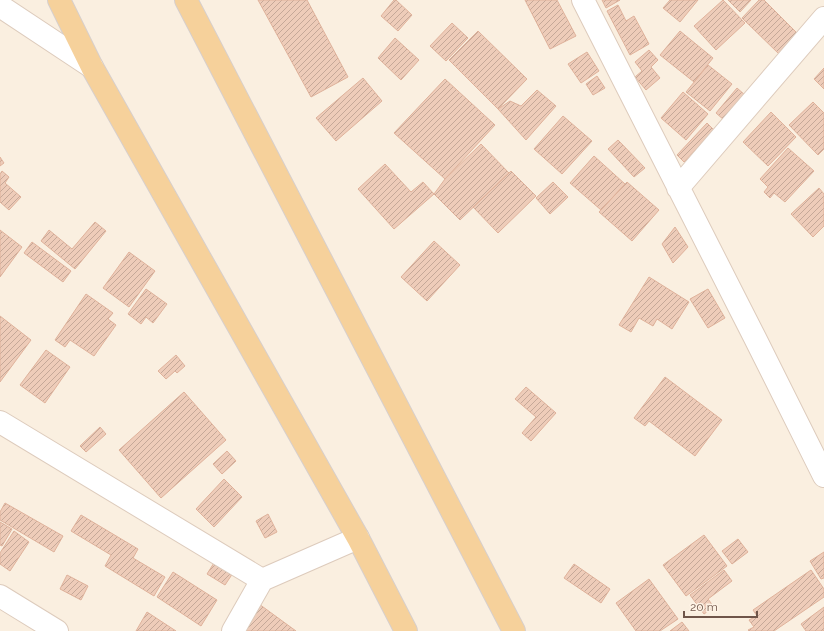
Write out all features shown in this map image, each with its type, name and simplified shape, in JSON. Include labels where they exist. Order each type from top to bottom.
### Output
[{"type":"main road","points":[[59,0],[92,67],[358,538],[406,631]]},
{"type":"main road","points":[[186,0],[514,631]]},
{"type":"street","points":[[583,0],[824,474]]},
{"type":"street","points":[[0,6],[92,67]]},
{"type":"street","points":[[678,188],[824,18]]},
{"type":"street","points":[[0,422],[262,580]]},
{"type":"street","points":[[233,631],[262,580],[358,538]]},
{"type":"street","points":[[0,596],[57,631]]},
{"type":"building","points":[[258,0],[307,0],[348,77],[311,97]]},
{"type":"building","points":[[394,0],[396,0],[412,15],[398,31],[381,16]]},
{"type":"building","points":[[525,0],[557,0],[576,36],[550,49]]},
{"type":"building","points":[[602,0],[620,0],[606,8]]},
{"type":"building","points":[[670,0],[698,0],[680,22],[663,8]]},
{"type":"building","points":[[723,0],[745,23],[716,50],[694,26]]},
{"type":"building","points":[[728,0],[751,0],[740,12]]},
{"type":"building","points":[[759,0],[764,0],[799,35],[780,55],[742,18]]},
{"type":"building","points":[[618,5],[626,21],[634,16],[649,44],[630,55],[607,11]]},
{"type":"building","points":[[452,23],[468,38],[446,61],[430,46]]},
{"type":"building","points":[[478,31],[527,79],[498,109],[449,60]]},
{"type":"building","points":[[680,31],[713,58],[694,82],[660,55]]},
{"type":"building","points":[[395,38],[419,60],[401,80],[378,58]]},
{"type":"building","points":[[649,50],[658,60],[651,67],[660,78],[646,90],[635,77],[642,71],[635,62]]},
{"type":"building","points":[[587,52],[599,71],[581,83],[568,64]]},
{"type":"building","points":[[708,65],[732,84],[710,111],[686,92]]},
{"type":"building","points":[[824,68],[824,89],[814,79]]},
{"type":"building","points":[[597,76],[605,88],[593,95],[586,84]]},
{"type":"building","points":[[363,78],[382,101],[336,141],[316,118]]},
{"type":"building","points":[[445,79],[495,125],[445,179],[394,133]]},
{"type":"building","points":[[737,88],[745,95],[724,120],[716,113]]},
{"type":"building","points":[[537,90],[556,106],[526,140],[498,109],[510,101],[521,106]]},
{"type":"building","points":[[683,92],[708,114],[686,140],[661,118]]},
{"type":"building","points":[[813,102],[824,113],[824,149],[818,155],[789,125]]},
{"type":"building","points":[[771,112],[796,137],[768,166],[743,142]]},
{"type":"building","points":[[563,116],[592,141],[562,174],[534,149]]},
{"type":"building","points":[[707,123],[714,130],[684,162],[677,155]]},
{"type":"building","points":[[618,140],[645,168],[634,177],[608,149]]},
{"type":"building","points":[[481,144],[509,173],[460,220],[434,194],[445,179]]},
{"type":"building","points":[[788,148],[814,171],[785,202],[774,193],[770,198],[764,192],[768,187],[760,179]]},
{"type":"building","points":[[594,156],[625,184],[601,210],[570,183]]},
{"type":"building","points":[[0,157],[4,163],[0,166]]},
{"type":"building","points":[[385,164],[411,192],[423,182],[434,194],[394,229],[358,189]]},
{"type":"building","points":[[2,171],[9,177],[5,183],[21,197],[9,210],[0,202],[0,174]]},
{"type":"building","points":[[511,171],[536,196],[498,233],[473,207]]},
{"type":"building","points":[[553,182],[568,197],[550,214],[536,198]]},
{"type":"building","points":[[627,182],[659,210],[632,241],[599,212]]},
{"type":"building","points":[[819,188],[824,194],[824,226],[813,237],[791,214]]},
{"type":"building","points":[[95,222],[106,231],[75,269],[41,241],[49,230],[72,249]]},
{"type":"building","points":[[675,227],[688,247],[673,263],[662,244]]},
{"type":"building","points":[[0,230],[22,247],[0,277]]},
{"type":"building","points":[[434,241],[460,265],[427,301],[401,277]]},
{"type":"building","points":[[32,242],[71,271],[63,282],[24,253]]},
{"type":"building","points":[[129,252],[155,271],[129,307],[103,288]]},
{"type":"building","points":[[649,277],[689,302],[672,329],[657,319],[653,326],[639,318],[631,332],[619,325]]},
{"type":"building","points":[[146,289],[167,304],[153,323],[146,317],[141,324],[128,314]]},
{"type":"building","points":[[708,289],[725,318],[708,328],[690,299]]},
{"type":"building","points":[[86,294],[113,313],[108,319],[116,325],[94,356],[70,340],[65,347],[55,340]]},
{"type":"building","points":[[0,316],[31,340],[0,382]]},
{"type":"building","points":[[46,350],[70,367],[45,403],[20,385]]},
{"type":"building","points":[[176,355],[185,366],[177,373],[175,371],[166,379],[158,371]]},
{"type":"building","points":[[665,377],[722,420],[695,456],[649,421],[645,426],[634,418]]},
{"type":"building","points":[[526,387],[556,413],[531,441],[522,433],[536,417],[515,399]]},
{"type":"building","points":[[184,392],[226,440],[161,498],[119,450]]},
{"type":"building","points":[[100,427],[106,434],[86,452],[80,446]]},
{"type":"building","points":[[227,451],[236,461],[222,474],[213,464]]},
{"type":"building","points":[[224,479],[242,497],[214,527],[196,509]]},
{"type":"building","points":[[5,503],[63,536],[54,552],[0,520],[0,512]]},
{"type":"building","points":[[268,514],[277,532],[265,538],[256,521]]},
{"type":"building","points":[[81,515],[138,549],[133,558],[165,577],[154,596],[105,566],[111,555],[71,531]]},
{"type":"building","points":[[0,522],[12,529],[2,546],[0,545]]},
{"type":"building","points":[[14,531],[29,542],[10,571],[0,564],[0,553]]},
{"type":"building","points":[[704,535],[727,566],[686,596],[663,565]]},
{"type":"building","points":[[738,539],[748,552],[732,564],[722,551]]},
{"type":"building","points":[[824,552],[824,578],[821,579],[810,561]]},
{"type":"building","points":[[217,558],[235,570],[225,585],[207,574]]},
{"type":"building","points":[[574,564],[610,589],[601,603],[564,578]]},
{"type":"building","points":[[724,570],[732,581],[708,599],[714,607],[704,614],[690,595]]},
{"type":"building","points":[[811,570],[824,589],[824,597],[774,631],[748,630],[754,627],[749,620],[757,616],[753,610]]},
{"type":"building","points":[[173,572],[217,600],[201,626],[157,597]]},
{"type":"building","points":[[67,575],[88,586],[81,600],[60,589]]},
{"type":"building","points":[[649,579],[678,619],[660,631],[636,631],[616,603]]},
{"type":"building","points":[[259,604],[296,631],[240,631]]},
{"type":"building","points":[[824,607],[824,631],[806,631],[801,624]]},
{"type":"building","points":[[147,612],[176,631],[136,631]]},
{"type":"building","points":[[682,622],[689,631],[670,631]]}]
